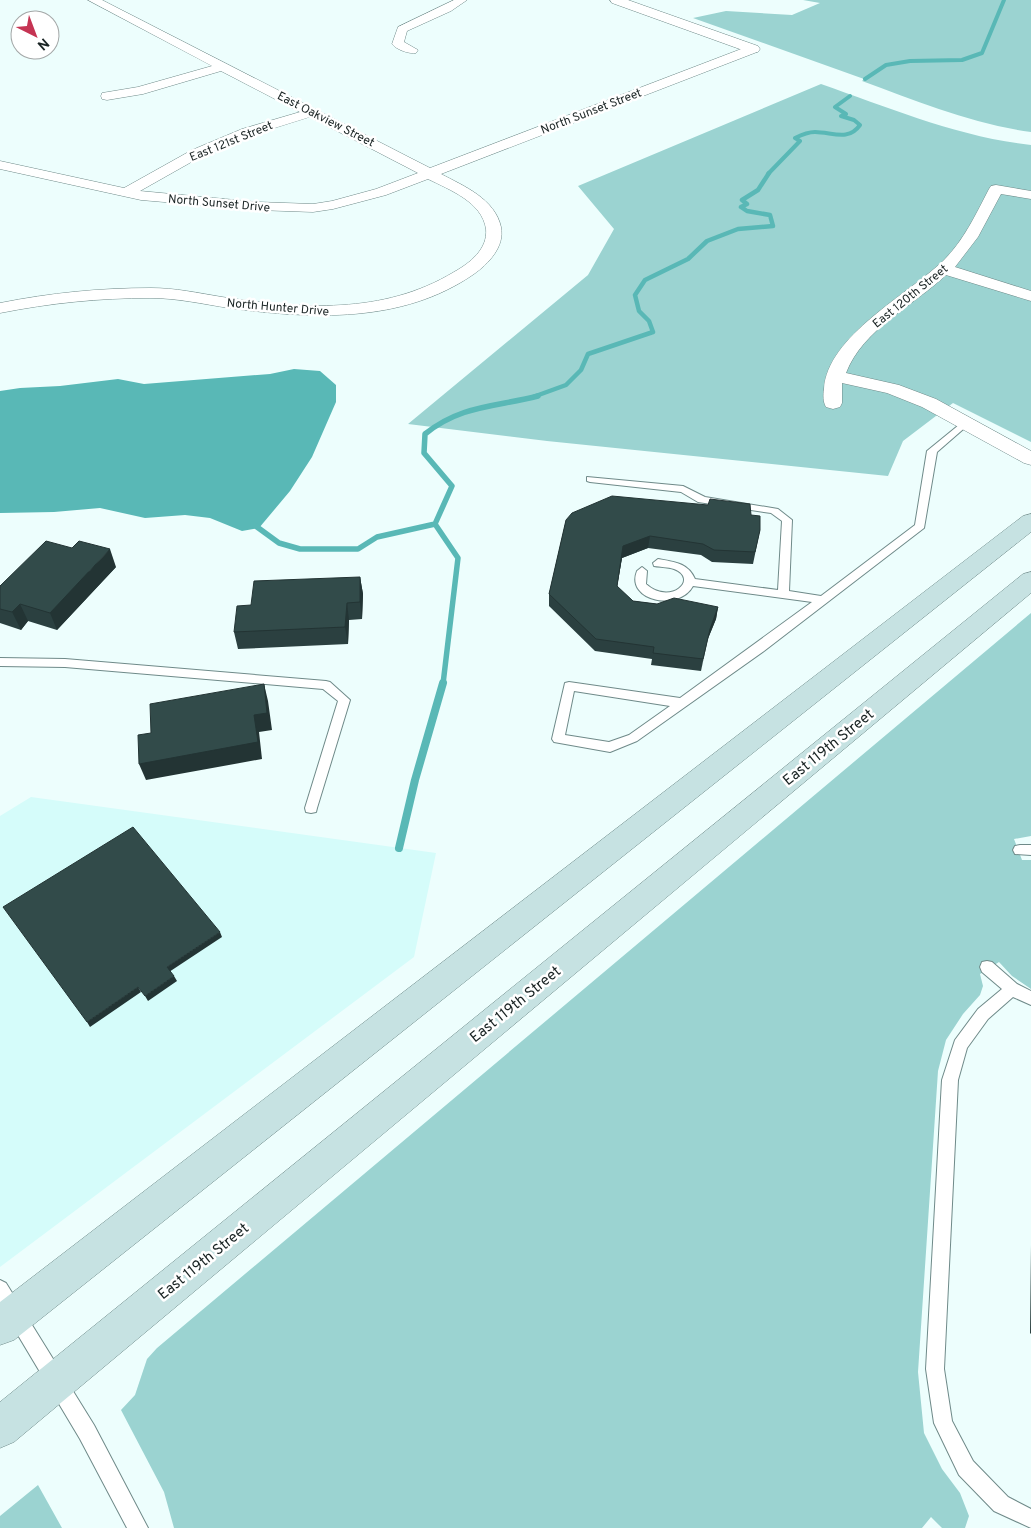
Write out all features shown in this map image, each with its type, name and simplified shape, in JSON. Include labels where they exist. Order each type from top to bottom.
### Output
[{"type":"main road","points":[[8,1321],[1031,521]]},
{"type":"main road","name":"East 119th Street","points":[[0,1428],[1031,580]]},
{"type":"street","name":"East Oakview Street","points":[[94,0],[429,173]]},
{"type":"street","points":[[412,50],[398,44],[402,29],[450,8],[460,0]]},
{"type":"street","points":[[616,0],[753,49]]},
{"type":"street","name":"North Sunset Street","points":[[429,173],[753,49]]},
{"type":"street","points":[[107,96],[139,91],[224,66]]},
{"type":"street","name":"East 121st Street","points":[[126,193],[197,153],[247,132],[312,112]]},
{"type":"street","name":"North Sunset Drive","points":[[3,168],[126,193],[257,206],[313,208],[359,198],[429,173]]},
{"type":"street","name":"North Hunter Drive","points":[[0,308],[39,300],[101,293],[162,294],[277,309],[326,312],[371,308],[410,298],[446,284],[475,266],[486,254],[494,237],[494,226],[490,216],[480,204],[467,193],[429,173]]},
{"type":"street","name":"East 120th Street","points":[[833,403],[835,376],[841,362],[863,336],[884,316],[944,269],[976,230],[996,189],[1031,196]]},
{"type":"street","points":[[944,269],[1031,296]]},
{"type":"street","points":[[835,376],[893,389],[929,403],[1031,459]]},
{"type":"lane","points":[[682,703],[569,686],[558,739],[610,747],[633,738],[760,648],[920,526],[932,450],[965,423]]},
{"type":"lane","points":[[590,479],[683,489],[702,500],[774,511],[787,520],[783,594]]},
{"type":"lane","points":[[642,571],[639,577],[640,583],[649,593],[666,598],[682,594],[687,590],[690,582],[688,573],[668,563],[658,563]]},
{"type":"lane","points":[[690,582],[821,600]]},
{"type":"lane","points":[[0,662],[65,663],[326,685],[344,700],[311,808]]},
{"type":"lane","points":[[987,967],[1012,989],[1031,998]]},
{"type":"lane","points":[[1012,989],[983,1014],[960,1045],[950,1080],[935,1369],[943,1423],[966,1468],[1001,1504],[1031,1519]]},
{"type":"lane","points":[[0,1289],[8,1321],[56,1382],[111,1474],[138,1528]]},
{"type":"shaded area","points":[[803,0],[1031,0],[1031,132],[966,118],[945,111],[862,81],[864,79],[693,18],[726,11],[792,15],[820,3]]},
{"type":"shaded area","points":[[821,84],[951,129],[1031,145],[1031,442],[953,403],[903,441],[888,476],[547,441],[408,424],[588,275],[614,229],[578,186]]},
{"type":"shaded area","points":[[294,369],[320,371],[336,385],[336,402],[312,457],[290,491],[259,528],[242,531],[210,518],[185,515],[145,518],[100,508],[54,512],[0,513],[0,391],[118,379],[144,384],[270,374]]},
{"type":"shaded area","points":[[1031,613],[1031,836],[1014,839],[1022,860],[1031,860],[1031,989],[1012,976],[999,962],[980,974],[983,986],[980,995],[963,1014],[946,1040],[938,1071],[918,1372],[924,1433],[942,1469],[960,1493],[969,1516],[965,1528],[942,1528],[931,1517],[922,1528],[174,1528],[164,1492],[121,1410],[135,1395],[147,1359],[157,1348]]},
{"type":"shaded area","points":[[31,797],[436,853],[414,957],[0,1267],[0,816]]},
{"type":"shaded area","points":[[38,1485],[62,1528],[0,1528],[0,1516]]},
{"type":"building","points":[[612,496],[708,505],[710,499],[750,504],[751,515],[760,516],[760,530],[755,552],[714,550],[703,544],[650,536],[623,546],[617,586],[633,601],[657,604],[674,598],[718,607],[710,629],[703,659],[653,653],[654,647],[596,639],[549,594],[566,520],[572,513]]},
{"type":"building","points":[[46,541],[72,548],[79,541],[110,549],[50,613],[20,604],[12,612],[0,609],[0,586]]},
{"type":"building","points":[[360,577],[360,602],[347,603],[345,627],[234,632],[237,606],[251,605],[254,581]]},
{"type":"building","points":[[264,684],[267,713],[254,715],[258,742],[139,764],[138,735],[151,733],[150,704]]},
{"type":"building","points":[[133,827],[220,932],[167,967],[174,976],[145,996],[138,987],[87,1022],[3,907]]},
{"type":"waterway","points":[[865,79],[886,65],[910,61],[962,60],[982,53],[1004,0]]},
{"type":"waterway","points":[[768,174],[800,141],[795,138],[812,132],[845,135],[855,130],[860,125],[854,120],[841,116],[846,114],[835,107],[850,96]]},
{"type":"waterway","points":[[533,397],[566,385],[581,370],[588,354],[653,332],[649,321],[639,311],[635,295],[645,280],[688,259],[707,241],[738,229],[773,226],[770,215],[747,211],[741,207],[747,204],[742,200],[758,190],[769,173]]},
{"type":"waterway","points":[[435,524],[452,486],[424,453],[425,434],[438,424],[465,412],[538,396]]},
{"type":"waterway","points":[[253,524],[279,543],[300,549],[358,549],[377,537],[435,524]]},
{"type":"waterway","points":[[435,524],[458,558],[443,684]]},
{"type":"waterway","points":[[399,848],[415,780],[443,683]]}]
